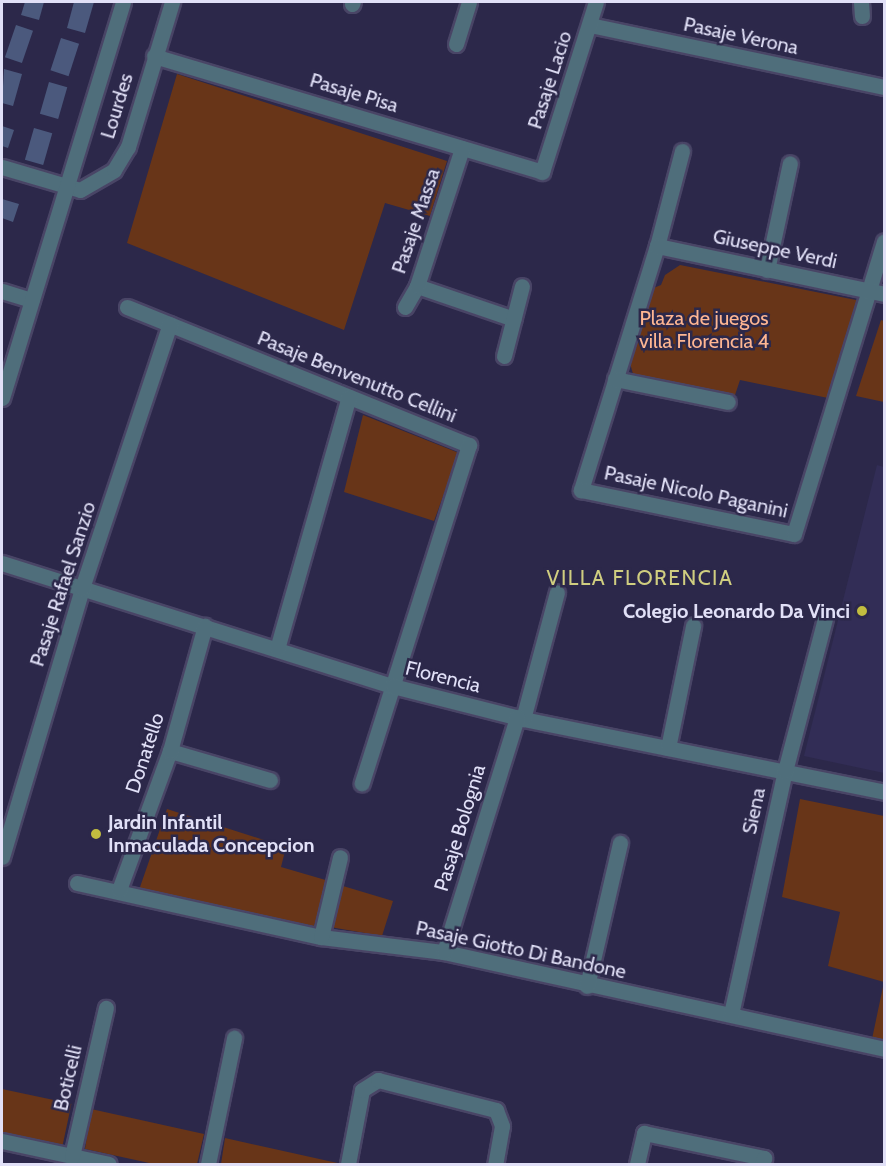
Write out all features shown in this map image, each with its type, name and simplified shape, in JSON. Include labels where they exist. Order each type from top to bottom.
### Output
[{"type":"street","name":"Lourdes","points":[[2,398],[68,189],[123,2]]},
{"type":"street","name":"Lourdes","points":[[68,189],[93,185],[121,162],[172,2]]},
{"type":"street","points":[[456,44],[469,2]]},
{"type":"street","name":"Pasaje Lacio","points":[[542,172],[596,2]]},
{"type":"street","name":"Pasaje Verona","points":[[590,25],[885,87]]},
{"type":"street","name":"Pasaje Pisa","points":[[154,56],[542,172]]},
{"type":"street","name":"Pasaje Massa","points":[[405,306],[417,286],[462,148]]},
{"type":"street","name":"Pasaje Nicolo Paganini","points":[[682,151],[657,246],[580,490],[794,534],[878,292],[885,242]]},
{"type":"street","points":[[767,270],[790,163]]},
{"type":"street","points":[[2,167],[68,189]]},
{"type":"street","name":"Giuseppe Verdi","points":[[657,246],[878,292]]},
{"type":"street","points":[[417,286],[514,319]]},
{"type":"street","points":[[504,356],[522,286]]},
{"type":"street","points":[[2,291],[32,300]]},
{"type":"street","name":"Pasaje Benvenutto Cellini","points":[[127,307],[469,445],[393,686]]},
{"type":"street","name":"Pasaje Rafael Sanzio","points":[[2,857],[82,588],[170,324]]},
{"type":"street","points":[[615,379],[728,402]]},
{"type":"street","points":[[277,649],[349,397]]},
{"type":"street","name":"Florencia","points":[[2,563],[393,686],[520,718],[885,792]]},
{"type":"street","name":"Pasaje Bolognia","points":[[444,952],[520,718],[557,592]]},
{"type":"street","name":"Siena","points":[[731,1014],[785,771],[825,619]]},
{"type":"street","name":"Donatello","points":[[119,890],[170,751],[205,626]]},
{"type":"street","points":[[668,748],[693,626]]},
{"type":"street","points":[[362,783],[393,686]]},
{"type":"street","points":[[170,751],[270,780]]},
{"type":"street","points":[[587,986],[620,843]]},
{"type":"street","points":[[321,937],[340,857]]},
{"type":"street","name":"Pasaje Giotto Di Bandone","points":[[77,883],[119,890],[321,937],[444,952],[587,986],[731,1014],[885,1049]]},
{"type":"street","name":"Boticelli","points":[[72,1156],[106,1008]]},
{"type":"street","points":[[208,1164],[234,1038]]},
{"type":"street","points":[[348,1164],[362,1090],[378,1080],[496,1110],[502,1126],[495,1164]]},
{"type":"street","points":[[637,1164],[644,1133],[764,1158],[762,1164]]},
{"type":"street","points":[[2,1141],[109,1164]]},
{"type":"shaded area","name":"Colegio Leonardo Da Vinci","points":[[877,465],[884,467],[884,773],[804,756]]},
{"type":"green space","points":[[177,74],[447,161],[430,216],[385,203],[344,330],[127,243]]},
{"type":"green space","name":"Plaza de juegos villa Florencia 4","points":[[680,265],[861,301],[833,399],[740,380],[734,398],[633,374],[628,356],[651,289],[661,285],[665,275]]},
{"type":"green space","points":[[881,320],[884,321],[884,402],[856,396]]},
{"type":"green space","points":[[363,415],[459,453],[434,521],[344,492]]},
{"type":"green space","points":[[800,799],[884,816],[884,982],[828,966],[840,912],[782,897]]},
{"type":"green space","points":[[167,809],[286,847],[281,867],[329,881],[314,926],[139,890]]},
{"type":"green space","points":[[343,886],[393,901],[382,936],[330,927]]},
{"type":"green space","points":[[884,982],[884,1041],[872,1039]]},
{"type":"green space","points":[[2,1089],[71,1104],[63,1145],[2,1132]]},
{"type":"green space","points":[[91,1109],[204,1134],[197,1164],[154,1164],[85,1149]]},
{"type":"green space","points":[[225,1138],[342,1164],[221,1164]]},
{"type":"building","points":[[25,2],[44,2],[39,20],[21,15]]},
{"type":"building","points":[[74,2],[94,2],[85,33],[67,28]]},
{"type":"building","points":[[16,25],[33,31],[22,63],[5,57]]},
{"type":"building","points":[[61,38],[79,44],[69,76],[50,70]]},
{"type":"building","points":[[4,69],[22,74],[13,106],[2,103]]},
{"type":"building","points":[[49,82],[67,87],[58,119],[40,114]]},
{"type":"building","points":[[2,126],[14,130],[8,148],[2,146]]},
{"type":"building","points":[[34,128],[52,133],[43,165],[25,160]]},
{"type":"building","points":[[2,199],[19,204],[13,222],[2,218]]},
{"type":"place","name":"Colegio Leonardo Da Vinci","points":[[862,611]]},
{"type":"place","name":"Jardin Infantil Inmaculada Concepcion","points":[[96,834]]},
{"type":"district","name":"VILLA FLORENCIA","points":[[640,578]]}]
